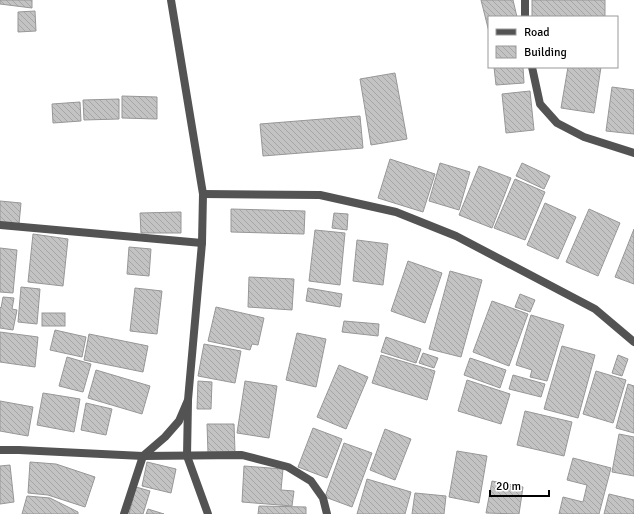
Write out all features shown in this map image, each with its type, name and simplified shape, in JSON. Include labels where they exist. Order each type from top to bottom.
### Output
[{"type":"street","points":[[171,0],[203,194],[202,243],[188,400],[187,456],[208,514]]},
{"type":"street","points":[[525,16],[526,0]]},
{"type":"street","points":[[532,68],[540,104],[557,123],[584,137],[634,153]]},
{"type":"street","points":[[203,194],[320,195],[396,212],[456,236],[589,305],[634,342]]},
{"type":"street","points":[[0,225],[202,243]]},
{"type":"street","points":[[124,514],[143,456],[179,421],[188,400]]},
{"type":"street","points":[[0,450],[143,456],[242,455],[288,467],[311,481],[323,498],[327,514]]},
{"type":"building","points":[[0,0],[32,0],[32,8],[0,4]]},
{"type":"building","points":[[481,0],[513,0],[517,16],[488,16],[488,28]]},
{"type":"building","points":[[532,0],[605,0],[605,16],[532,16]]},
{"type":"building","points":[[35,11],[36,31],[18,32],[18,12]]},
{"type":"building","points":[[494,68],[523,68],[524,83],[496,85]]},
{"type":"building","points":[[568,68],[601,68],[594,113],[561,108]]},
{"type":"building","points":[[395,73],[407,139],[371,145],[360,79]]},
{"type":"building","points":[[612,87],[634,90],[634,134],[606,131]]},
{"type":"building","points":[[530,91],[534,130],[506,133],[502,94]]},
{"type":"building","points":[[122,96],[157,97],[157,119],[122,118]]},
{"type":"building","points":[[119,99],[119,119],[84,120],[83,100]]},
{"type":"building","points":[[80,102],[81,121],[53,123],[52,104]]},
{"type":"building","points":[[360,116],[363,148],[263,156],[260,124]]},
{"type":"building","points":[[390,159],[435,174],[423,212],[378,198]]},
{"type":"building","points":[[440,163],[470,172],[459,210],[429,201]]},
{"type":"building","points":[[522,163],[550,176],[544,189],[516,176]]},
{"type":"building","points":[[479,166],[511,178],[492,228],[459,215]]},
{"type":"building","points":[[515,179],[545,192],[525,240],[494,228]]},
{"type":"building","points":[[0,201],[21,203],[19,224],[0,222]]},
{"type":"building","points":[[545,203],[576,217],[558,259],[527,245]]},
{"type":"building","points":[[231,209],[305,211],[304,234],[231,232]]},
{"type":"building","points":[[589,209],[620,223],[598,276],[566,262]]},
{"type":"building","points":[[181,212],[181,233],[141,233],[140,213]]},
{"type":"building","points":[[334,213],[348,214],[347,230],[332,228]]},
{"type":"building","points":[[634,229],[634,284],[615,277]]},
{"type":"building","points":[[315,230],[345,233],[340,285],[309,281]]},
{"type":"building","points":[[33,234],[68,239],[63,286],[28,282]]},
{"type":"building","points":[[357,240],[388,244],[383,285],[353,281]]},
{"type":"building","points":[[129,247],[151,249],[149,276],[127,274]]},
{"type":"building","points":[[0,248],[17,250],[13,293],[0,292]]},
{"type":"building","points":[[408,261],[442,273],[425,323],[391,311]]},
{"type":"building","points":[[450,271],[482,280],[461,357],[429,349]]},
{"type":"building","points":[[249,277],[294,279],[292,310],[248,307]]},
{"type":"building","points":[[21,287],[40,289],[37,324],[18,322]]},
{"type":"building","points":[[135,288],[162,291],[157,334],[130,331]]},
{"type":"building","points":[[308,288],[342,294],[340,307],[306,301]]},
{"type":"building","points":[[520,294],[535,300],[530,312],[515,307]]},
{"type":"building","points":[[3,297],[14,298],[12,309],[17,310],[13,330],[0,328],[0,307],[1,308]]},
{"type":"building","points":[[492,301],[528,314],[509,366],[473,352]]},
{"type":"building","points":[[216,307],[264,318],[258,345],[252,344],[250,350],[208,341]]},
{"type":"building","points":[[42,313],[65,313],[65,326],[42,326]]},
{"type":"building","points":[[531,315],[564,325],[547,381],[530,377],[532,370],[516,365]]},
{"type":"building","points":[[344,321],[379,324],[378,336],[342,332]]},
{"type":"building","points":[[55,330],[86,337],[82,357],[50,350]]},
{"type":"building","points":[[0,332],[38,337],[35,367],[0,362]]},
{"type":"building","points":[[297,333],[326,339],[316,387],[286,380]]},
{"type":"building","points":[[89,334],[148,346],[143,372],[84,360]]},
{"type":"building","points":[[386,337],[421,349],[416,363],[381,352]]},
{"type":"building","points":[[204,344],[241,351],[235,383],[198,376]]},
{"type":"building","points":[[562,346],[595,355],[578,418],[544,409]]},
{"type":"building","points":[[423,353],[438,358],[434,368],[419,363]]},
{"type":"building","points":[[381,355],[435,371],[427,400],[372,383]]},
{"type":"building","points":[[618,355],[628,359],[622,376],[612,373]]},
{"type":"building","points":[[67,357],[91,364],[83,392],[59,386]]},
{"type":"building","points":[[470,358],[506,370],[500,388],[464,375]]},
{"type":"building","points":[[339,365],[368,377],[346,429],[317,417]]},
{"type":"building","points":[[96,370],[150,386],[142,414],[88,398]]},
{"type":"building","points":[[596,371],[626,380],[613,423],[583,414]]},
{"type":"building","points":[[513,375],[545,384],[541,397],[509,389]]},
{"type":"building","points":[[467,380],[510,394],[501,424],[458,411]]},
{"type":"building","points":[[198,381],[212,382],[211,409],[197,409]]},
{"type":"building","points":[[245,381],[277,386],[269,438],[237,433]]},
{"type":"building","points":[[628,384],[634,386],[634,433],[616,428]]},
{"type":"building","points":[[43,393],[80,399],[74,432],[37,425]]},
{"type":"building","points":[[0,401],[33,407],[28,436],[0,431]]},
{"type":"building","points":[[86,403],[112,409],[106,435],[81,430]]},
{"type":"building","points":[[525,411],[572,422],[564,456],[517,445]]},
{"type":"building","points":[[207,424],[234,424],[235,452],[208,453]]},
{"type":"building","points":[[313,428],[342,439],[327,478],[298,467]]},
{"type":"building","points":[[385,429],[411,439],[395,480],[370,470]]},
{"type":"building","points":[[619,434],[634,437],[634,476],[612,472]]},
{"type":"building","points":[[344,443],[372,453],[352,507],[325,497]]},
{"type":"building","points":[[457,451],[487,456],[479,503],[449,497]]},
{"type":"building","points":[[573,458],[611,468],[599,514],[559,514],[563,497],[583,502],[587,485],[567,480]]},
{"type":"building","points":[[30,462],[56,464],[95,477],[85,507],[48,495],[28,493]]},
{"type":"building","points":[[147,462],[176,469],[171,493],[142,486]]},
{"type":"building","points":[[10,465],[14,502],[0,504],[0,466]]},
{"type":"building","points":[[244,466],[283,469],[281,490],[294,491],[292,506],[242,502]]},
{"type":"building","points":[[367,479],[411,492],[405,514],[357,514]]},
{"type":"building","points":[[492,481],[523,487],[519,514],[486,513]]},
{"type":"building","points":[[136,487],[150,491],[143,514],[129,514]]},
{"type":"building","points":[[415,493],[446,496],[444,514],[412,514]]},
{"type":"building","points":[[609,494],[634,500],[634,514],[604,514]]},
{"type":"building","points":[[27,496],[50,498],[78,512],[78,514],[22,514]]},
{"type":"building","points":[[259,506],[306,507],[306,514],[258,514]]},
{"type":"building","points":[[148,509],[164,514],[146,514]]}]
